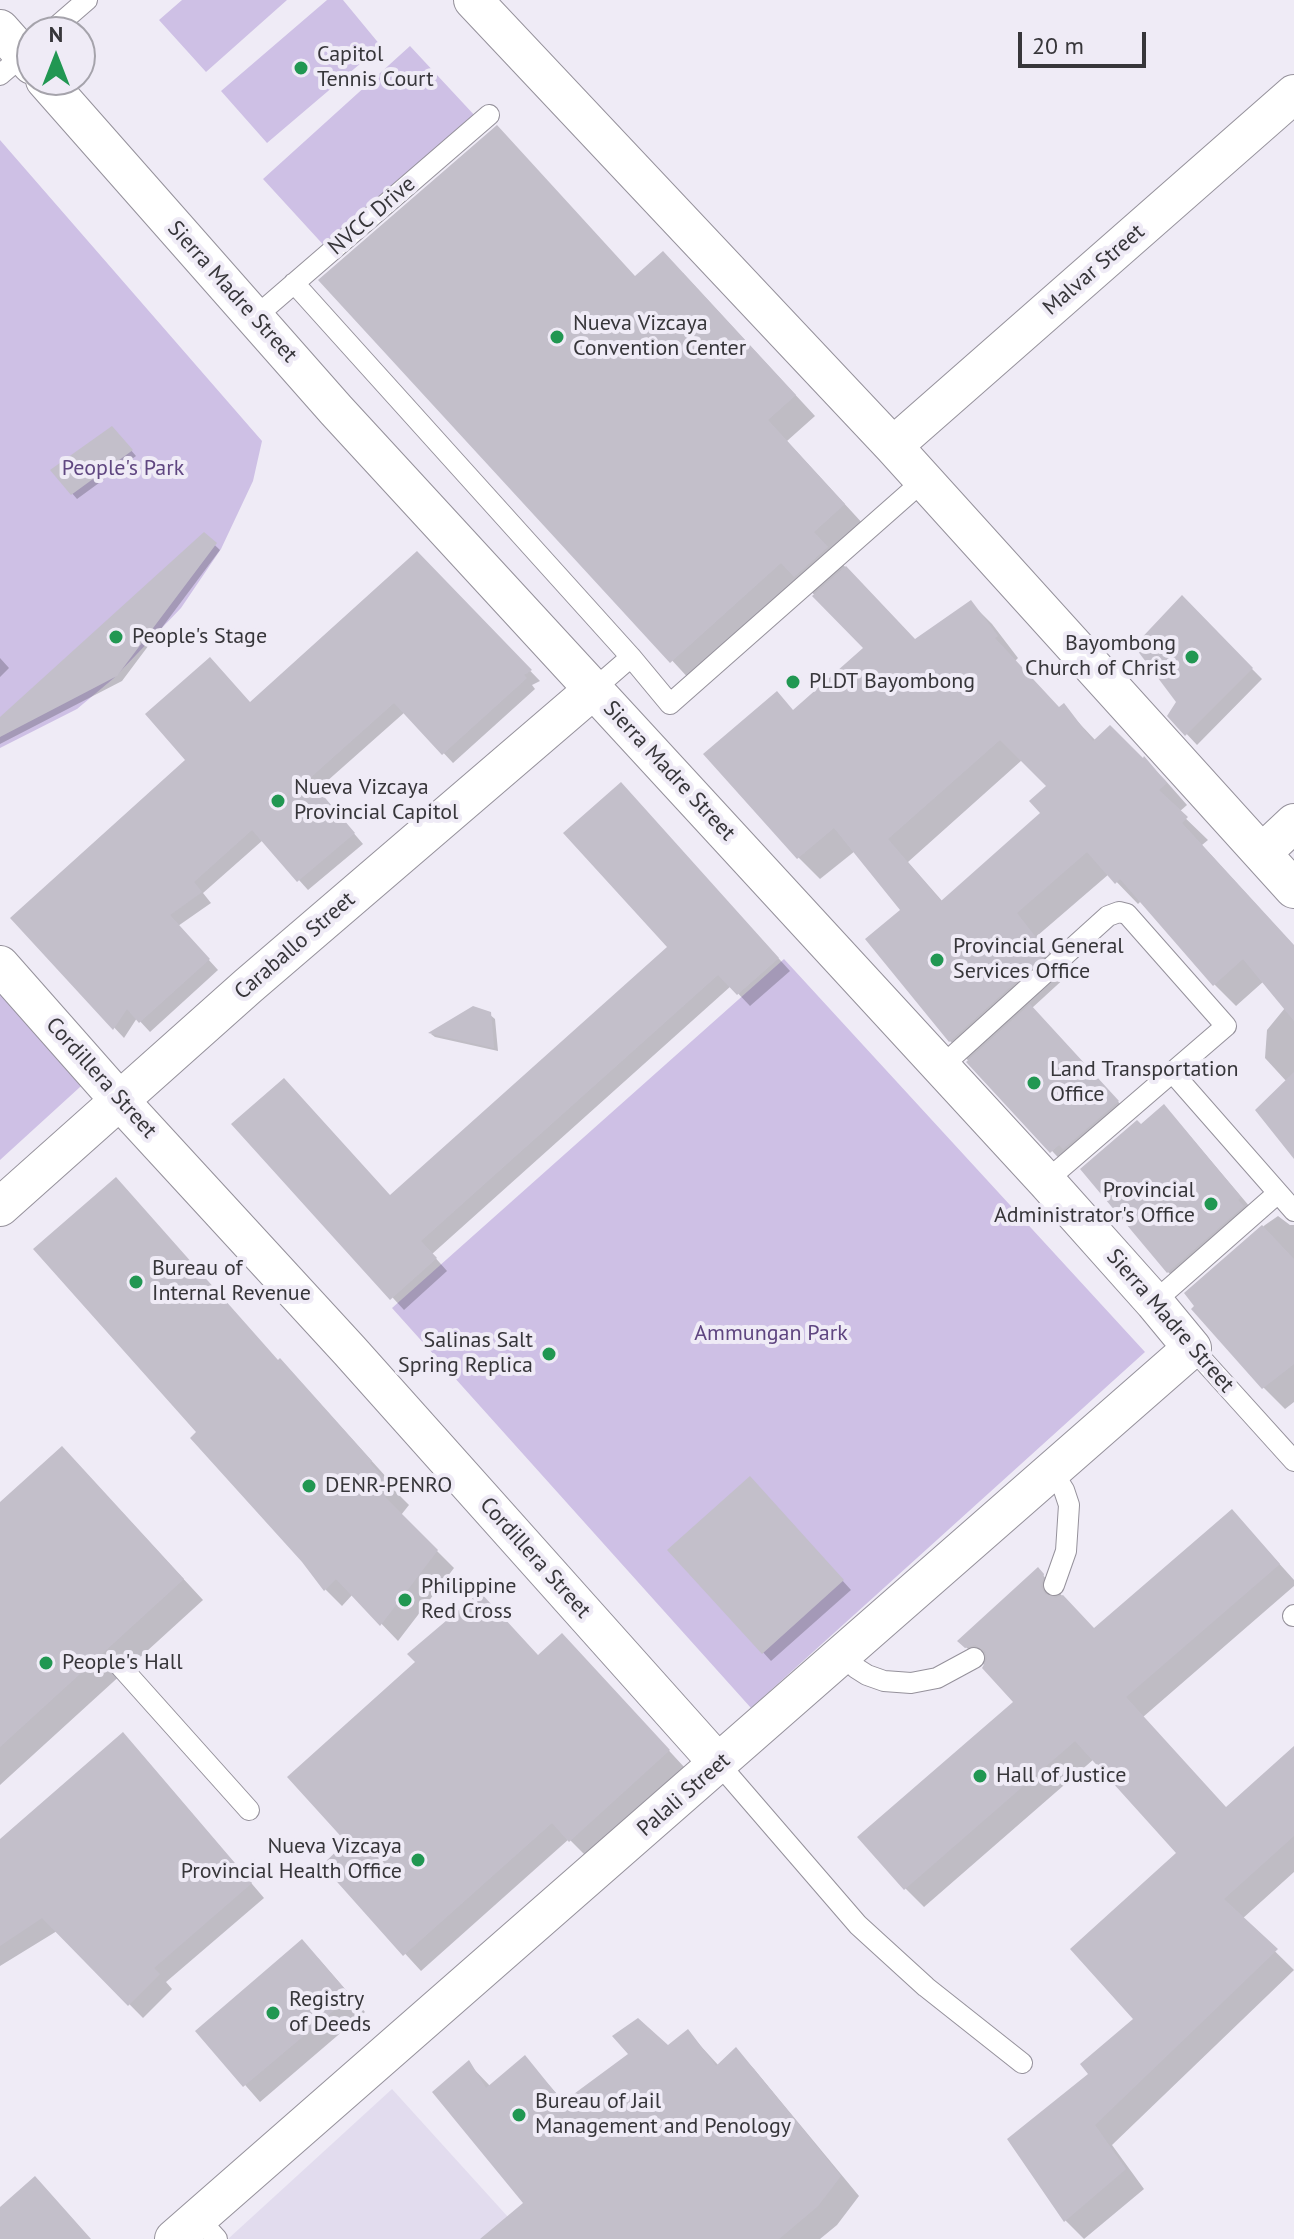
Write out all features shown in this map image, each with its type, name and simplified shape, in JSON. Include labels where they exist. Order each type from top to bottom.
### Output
[{"type":"street","points":[[473,0],[893,446],[1294,889]]},
{"type":"street","name":"Malvar Street","points":[[893,446],[1294,94]]},
{"type":"street","name":"Sierra Madre Street","points":[[62,96],[336,410],[1046,1181],[1192,1348]]},
{"type":"street","name":"Caraballo Street","points":[[0,1207],[248,986],[593,690]]},
{"type":"street","points":[[1262,853],[1294,823]]},
{"type":"street","name":"Cordillera Street","points":[[0,965],[719,1764]]},
{"type":"street","name":"Palali Street","points":[[196,2232],[719,1764],[1192,1348]]},
{"type":"lane","points":[[69,16],[87,0]]},
{"type":"lane","name":"NVCC Drive","points":[[254,318],[489,115]]},
{"type":"lane","points":[[294,283],[670,704],[924,480]]},
{"type":"lane","points":[[593,690],[631,657]]},
{"type":"lane","points":[[941,1067],[1108,916],[1119,912],[1127,914],[1226,1026],[1046,1181]]},
{"type":"lane","points":[[1172,1072],[1294,1211]]},
{"type":"lane","points":[[1154,1302],[1278,1193]]},
{"type":"lane","name":"Sierra Madre Street","points":[[1192,1348],[1294,1461]]},
{"type":"lane","points":[[1052,1471],[1069,1505],[1066,1551],[1054,1585]]},
{"type":"lane","points":[[843,1655],[867,1675],[884,1681],[911,1683],[937,1678],[974,1658]]},
{"type":"lane","points":[[121,1667],[249,1810]]},
{"type":"lane","name":"Cordillera Street","points":[[719,1764],[858,1925],[926,1987],[1022,2063]]},
{"type":"shaded area","points":[[392,2089],[528,2239],[228,2239]]},
{"type":"green space","name":"Capitol Tennis Court","points":[[182,0],[287,0],[206,72],[159,20]]},
{"type":"green space","name":"Capitol Tennis Court","points":[[327,0],[343,0],[381,46],[267,143],[221,91]]},
{"type":"green space","points":[[410,46],[477,118],[329,251],[263,179]]},
{"type":"green space","name":"People's Park","points":[[0,140],[262,441],[253,481],[221,549],[181,608],[114,678],[77,709],[0,748]]},
{"type":"green space","name":"Ammungan Park","points":[[784,959],[1145,1352],[751,1708],[392,1308]]},
{"type":"green space","points":[[0,976],[91,1077],[0,1160]]},
{"type":"building","name":"Nueva Vizcaya Convention Center","points":[[497,125],[635,276],[663,251],[796,395],[768,420],[845,504],[814,532],[828,547],[794,577],[781,563],[670,663],[318,280]]},
{"type":"building","points":[[112,426],[133,450],[71,495],[50,470]]},
{"type":"building","points":[[204,532],[217,543],[117,676],[0,737],[0,717]]},
{"type":"building","points":[[417,551],[532,670],[524,675],[527,678],[442,755],[394,703],[309,779],[355,833],[297,882],[252,830],[194,882],[202,892],[170,915],[210,959],[139,1023],[127,1009],[113,1030],[10,918],[185,760],[145,714],[210,657],[250,702]]},
{"type":"building","points":[[846,566],[915,639],[971,600],[998,636],[995,638],[1059,707],[1064,703],[1093,741],[1110,725],[1144,756],[1167,783],[1159,790],[1188,817],[1182,823],[1294,945],[1294,1021],[1243,959],[1213,986],[1120,879],[1115,884],[1087,852],[1017,913],[1048,953],[949,1042],[865,939],[900,910],[834,828],[797,859],[703,754],[777,691],[793,710],[863,648],[812,596]],"holes":[[[1000,740],[1046,786],[1029,801],[1040,813],[941,901],[888,839]]]},
{"type":"building","name":"Bayombong Church of Christ","points":[[1182,595],[1253,668],[1185,736],[1167,716],[1176,702],[1134,646]]},
{"type":"building","points":[[621,782],[779,958],[737,995],[718,975],[421,1241],[437,1258],[390,1300],[231,1124],[284,1078],[390,1195],[667,947],[563,833]]},
{"type":"building","name":"Land Transportation Office","points":[[1030,1004],[1119,1101],[1063,1149],[1059,1145],[1050,1153],[966,1062]]},
{"type":"building","points":[[473,1006],[491,1012],[494,1048],[428,1033]]},
{"type":"building","points":[[1294,1072],[1294,1159],[1255,1110]]},
{"type":"building","points":[[1164,1104],[1241,1197],[1238,1200],[1244,1206],[1167,1273],[1080,1169],[1137,1120],[1141,1124]]},
{"type":"building","points":[[116,1177],[372,1461],[370,1463],[393,1487],[385,1497],[438,1550],[380,1626],[336,1579],[324,1591],[302,1562],[190,1438],[196,1432],[33,1249]]},
{"type":"building","points":[[1262,1225],[1294,1259],[1294,1364],[1262,1389],[1191,1309],[1194,1306],[1184,1293]]},
{"type":"building","name":"People's Hall","points":[[62,1446],[184,1579],[0,1747],[0,1502]]},
{"type":"building","points":[[750,1476],[844,1580],[762,1654],[667,1550]]},
{"type":"building","name":"Hall of Justice","points":[[1232,1509],[1280,1564],[1126,1697],[1226,1807],[1294,1746],[1294,1836],[1224,1899],[1278,1949],[1095,2125],[1126,2169],[1064,2222],[1007,2139],[1088,2074],[1080,2064],[1133,2019],[1070,1949],[1176,1853],[1075,1741],[904,1890],[857,1837],[1013,1702],[982,1668],[987,1659],[985,1651],[975,1645],[965,1648],[957,1641],[1038,1567],[1044,1574],[1041,1587],[1045,1594],[1056,1598],[1063,1595],[1094,1628]]},
{"type":"building","points":[[480,1592],[538,1655],[562,1633],[670,1750],[569,1842],[552,1823],[403,1956],[322,1865],[346,1842],[287,1777],[415,1662],[407,1654]]},
{"type":"building","points":[[123,1732],[252,1883],[154,1968],[160,1974],[128,2006],[42,1918],[0,1946],[0,1839]]},
{"type":"building","name":"Registry of Deeds","points":[[302,1939],[351,1996],[243,2087],[195,2031]]},
{"type":"building","points":[[638,2018],[668,2045],[688,2029],[716,2066],[736,2047],[841,2176],[818,2206],[779,2239],[480,2239],[523,2203],[432,2092],[469,2060],[486,2088],[525,2055],[563,2102],[628,2054],[612,2036]]},
{"type":"building","points":[[35,2176],[91,2239],[0,2239],[0,2207]]},
{"type":"place","name":"Capitol Tennis Court","points":[[301,68]]},
{"type":"place","name":"Nueva Vizcaya Convention Center","points":[[557,337]]},
{"type":"place","name":"People's Stage","points":[[116,637]]},
{"type":"place","name":"Bayombong Church of Christ","points":[[1192,657]]},
{"type":"place","name":"PLDT Bayombong","points":[[793,682]]},
{"type":"place","name":"Nueva Vizcaya Provincial Capitol","points":[[278,801]]},
{"type":"place","name":"Provincial General Services Office","points":[[937,960]]},
{"type":"place","name":"Land Transportation Office","points":[[1034,1083]]},
{"type":"place","name":"Provincial Administrator's Office","points":[[1211,1204]]},
{"type":"place","name":"Bureau of Internal Revenue","points":[[136,1282]]},
{"type":"place","name":"Salinas Salt Spring Replica","points":[[549,1354]]},
{"type":"place","name":"DENR-PENRO","points":[[309,1486]]},
{"type":"place","name":"Philippine Red Cross","points":[[405,1600]]},
{"type":"place","name":"People's Hall","points":[[46,1663]]},
{"type":"place","name":"Hall of Justice","points":[[980,1776]]},
{"type":"place","name":"Nueva Vizcaya Provincial Health Office","points":[[418,1860]]},
{"type":"place","name":"Registry of Deeds","points":[[273,2013]]},
{"type":"place","name":"Bureau of Jail Management and Penology","points":[[519,2115]]}]
